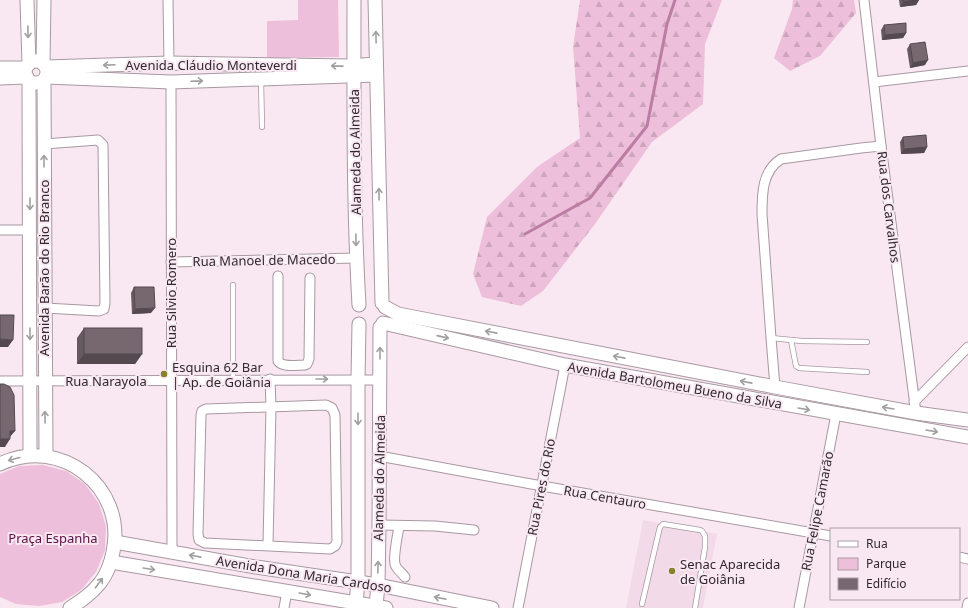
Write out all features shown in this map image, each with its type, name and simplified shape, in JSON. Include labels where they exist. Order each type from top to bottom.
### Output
[{"type":"street","name":"Avenida Barão do Rio Branco","points":[[27,0],[30,230],[30,455]]},
{"type":"street","name":"Avenida Barão do Rio Branco","points":[[44,0],[46,456]]},
{"type":"street","points":[[168,0],[169,63]]},
{"type":"street","name":"Alameda do Almeida","points":[[354,0],[354,147],[359,305]]},
{"type":"street","name":"Alameda do Almeida","points":[[375,0],[383,305]]},
{"type":"street","name":"Rua dos Carvalhos","points":[[864,0],[881,146],[915,407]]},
{"type":"street","points":[[0,78],[28,73],[36,61],[45,72],[36,84],[33,83],[28,73]]},
{"type":"street","name":"Avenida Cláudio Monteverdi","points":[[45,72],[169,63],[376,70]]},
{"type":"street","points":[[0,68],[28,73]]},
{"type":"street","name":"Avenida Cláudio Monteverdi","points":[[45,72],[171,82],[261,78],[354,70]]},
{"type":"street","points":[[874,82],[968,71]]},
{"type":"street","name":"Rua Silvio Romero","points":[[171,82],[172,552]]},
{"type":"street","points":[[44,144],[98,140],[102,145],[105,303],[104,309],[99,311],[45,308]]},
{"type":"street","points":[[775,387],[762,214],[764,183],[768,172],[774,163],[781,159],[881,146]]},
{"type":"street","points":[[0,230],[30,230]]},
{"type":"street","name":"Rua Manoel de Macedo","points":[[171,262],[357,258]]},
{"type":"street","points":[[278,276],[278,361],[283,365],[305,365],[309,359],[310,278]]},
{"type":"street","points":[[374,299],[383,305],[386,316],[382,325],[373,330],[365,328],[359,324],[356,314],[359,305],[366,300],[374,299]]},
{"type":"street","name":"Avenida Bartolomeu Bueno da Silva","points":[[383,305],[398,314],[775,387],[915,407],[968,420]]},
{"type":"street","name":"Alameda do Almeida","points":[[356,603],[358,582],[359,324]]},
{"type":"street","name":"Alameda do Almeida","points":[[381,607],[378,585],[382,325]]},
{"type":"street","name":"Avenida Bartolomeu Bueno da Silva","points":[[382,325],[564,365],[968,437]]},
{"type":"street","points":[[915,407],[968,347]]},
{"type":"street","points":[[293,365],[294,379]]},
{"type":"street","name":"Rua Pires do Rio","points":[[518,608],[564,365]]},
{"type":"street","points":[[268,545],[271,407],[270,379]]},
{"type":"street","name":"Rua Narayola","points":[[0,381],[270,379],[380,380]]},
{"type":"street","points":[[326,405],[334,411],[336,542],[335,546],[330,549],[205,543],[199,540],[201,413],[204,409],[271,407],[326,405]]},
{"type":"street","name":"Rua Felipe Camarão","points":[[799,608],[836,414]]},
{"type":"street","points":[[0,464],[10,459],[30,455],[46,456],[69,462],[89,476],[107,500],[113,517],[115,542],[111,562],[101,582],[87,597],[70,608]]},
{"type":"street","name":"Rua Centauro","points":[[379,456],[830,536]]},
{"type":"street","points":[[379,525],[435,526],[474,530]]},
{"type":"street","points":[[399,526],[395,565],[405,577]]},
{"type":"street","name":"Avenida Dona Maria Cardoso","points":[[115,542],[256,567],[378,585],[492,608]]},
{"type":"street","name":"Avenida Dona Maria Cardoso","points":[[111,562],[381,607]]},
{"type":"street","points":[[284,608],[287,591]]},
{"type":"street","points":[[967,608],[968,603]]},
{"type":"lane","points":[[261,78],[262,127]]},
{"type":"lane","points":[[233,285],[233,380]]},
{"type":"lane","points":[[771,338],[867,342]]},
{"type":"lane","points":[[791,340],[796,366],[799,368],[867,372]]},
{"type":"lane","points":[[642,604],[660,527],[664,524],[700,530],[705,536],[705,547],[695,608]]},
{"type":"shaded area","name":"Senac Aparecida de Goiânia","points":[[643,520],[717,534],[703,608],[626,608]]},
{"type":"green space","points":[[298,0],[338,0],[339,57],[267,58],[267,21],[298,20]]},
{"type":"green space","points":[[580,0],[722,0],[705,44],[703,104],[652,142],[595,224],[543,291],[521,306],[482,297],[473,274],[487,217],[537,167],[580,138],[573,47]]},
{"type":"green space","points":[[793,0],[854,0],[856,13],[820,56],[790,71],[774,58],[792,9]]},
{"type":"green space","name":"Praça Espanha","points":[[43,465],[66,471],[85,484],[99,504],[106,526],[105,550],[96,572],[81,590],[62,602],[39,606],[16,604],[0,597],[0,474],[19,466]]},
{"type":"building","points":[[903,0],[915,0],[904,2]]},
{"type":"building","points":[[906,23],[906,33],[885,35],[884,25]]},
{"type":"building","points":[[925,42],[928,60],[913,63],[910,44]]},
{"type":"building","points":[[926,135],[927,147],[904,149],[903,137]]},
{"type":"building","points":[[134,287],[154,287],[155,308],[135,309]]},
{"type":"building","points":[[0,315],[14,315],[13,340],[0,339]]},
{"type":"building","points":[[84,328],[142,328],[142,354],[84,354]]},
{"type":"building","points":[[0,384],[10,387],[14,395],[15,431],[10,431],[10,439],[0,439]]},
{"type":"waterway","points":[[525,234],[590,198],[647,126],[667,24],[675,0]]},
{"type":"place","name":"Esquina 62 Bar | Ap. de Goiânia","points":[[164,374]]},
{"type":"place","name":"Senac Aparecida de Goiânia","points":[[672,571]]}]
